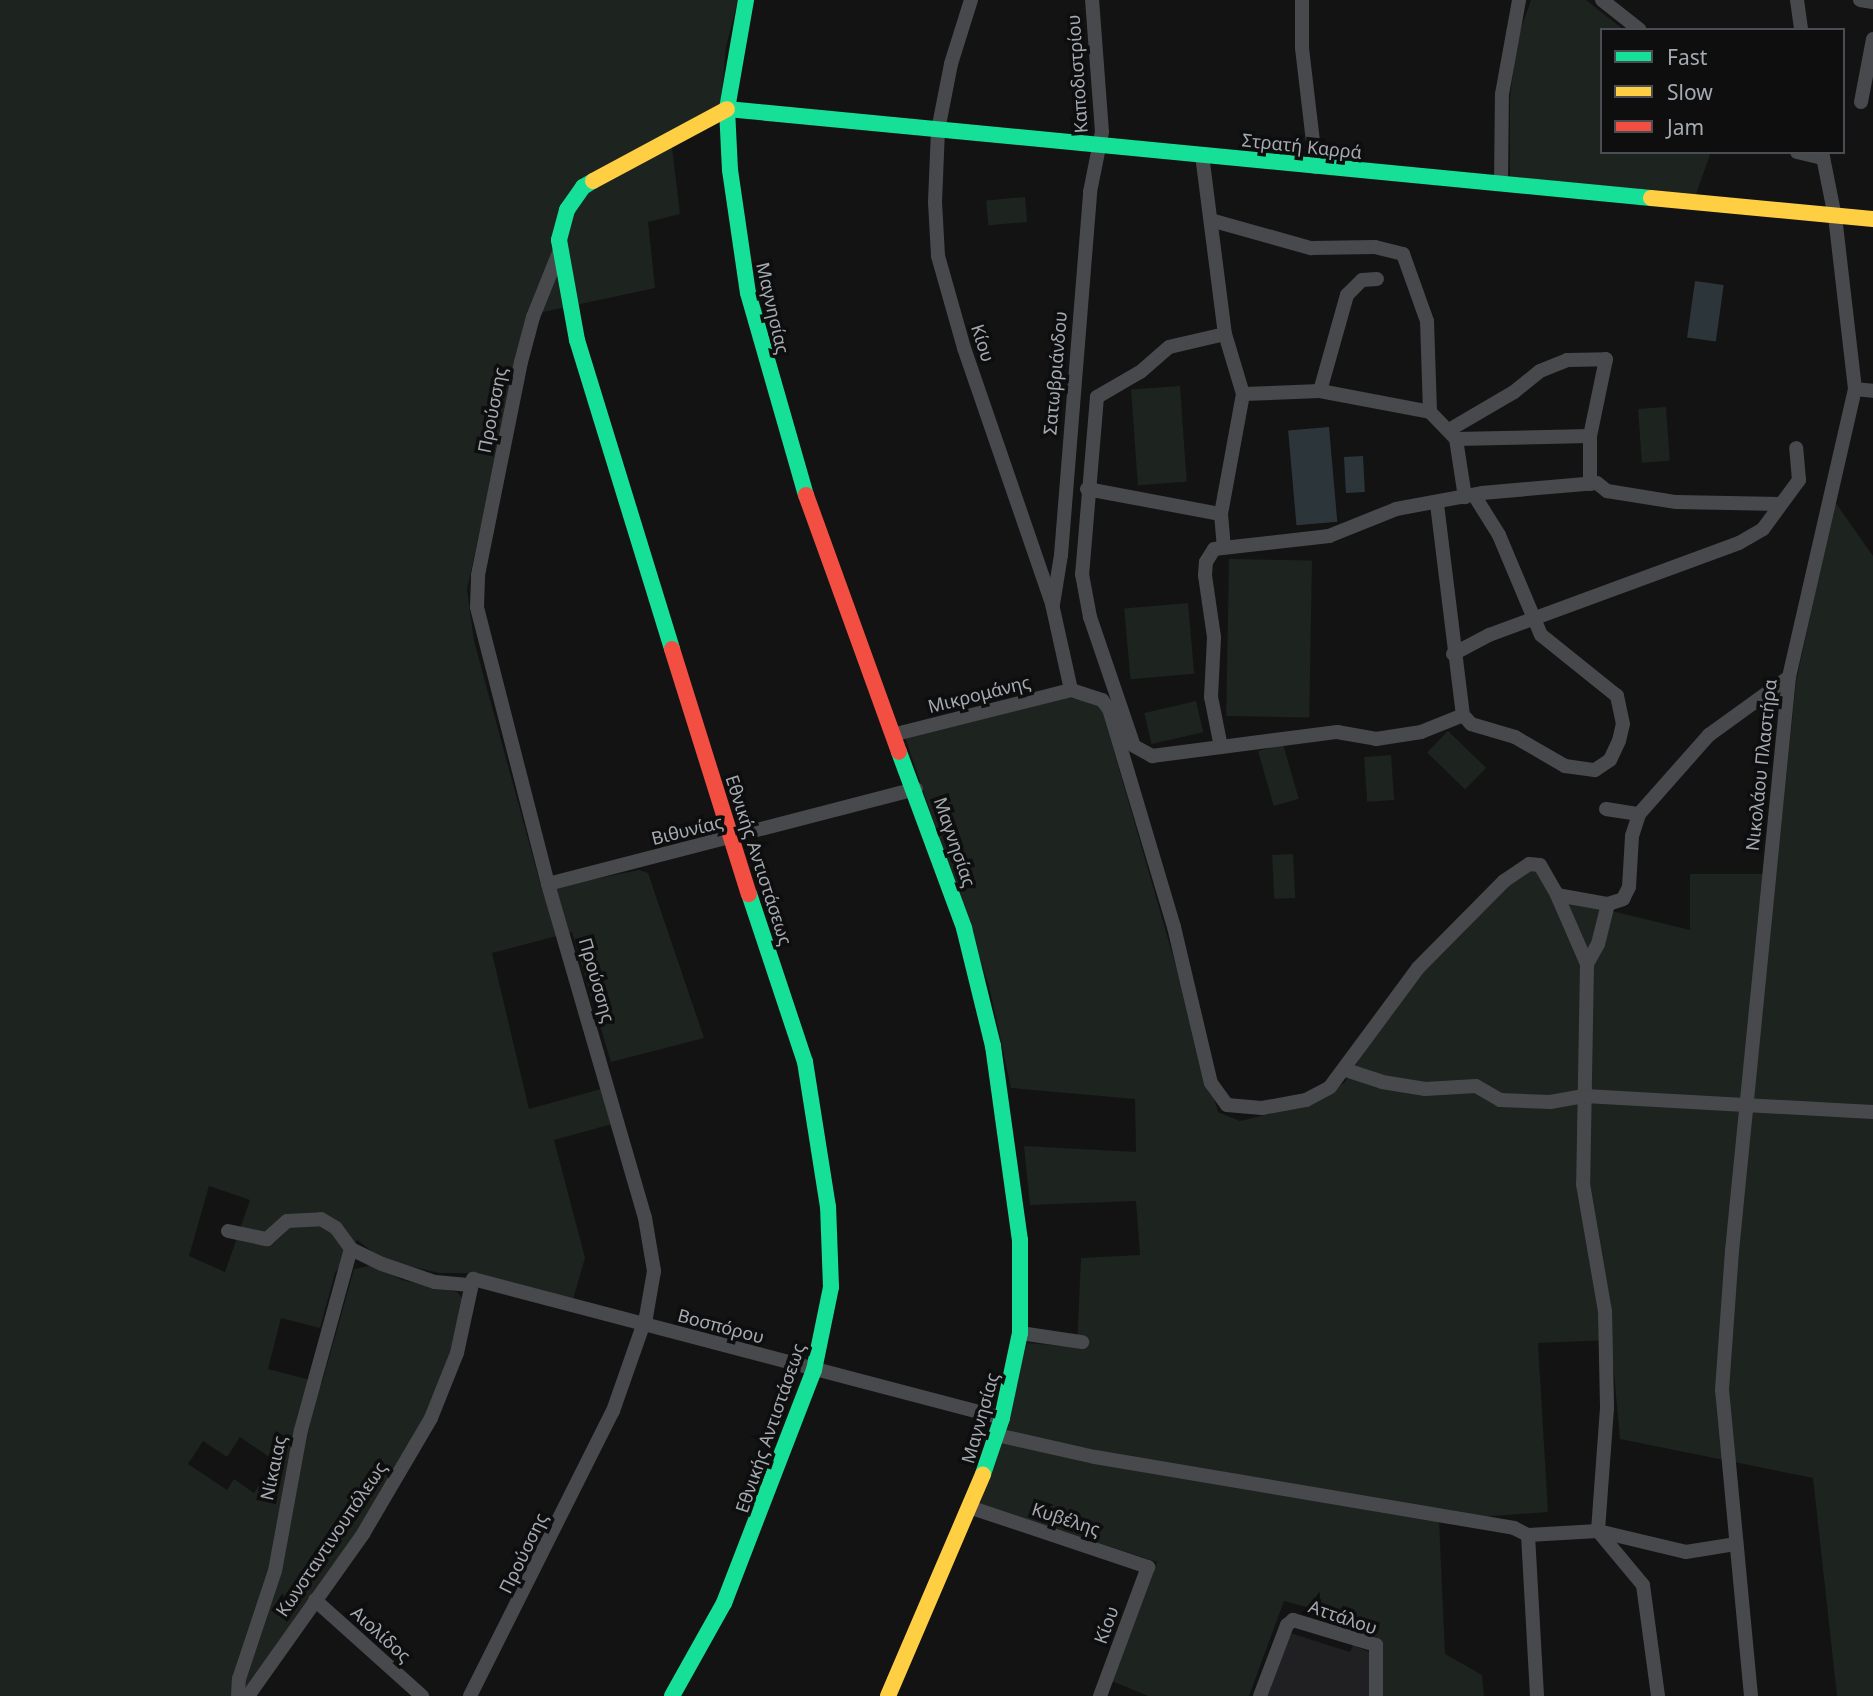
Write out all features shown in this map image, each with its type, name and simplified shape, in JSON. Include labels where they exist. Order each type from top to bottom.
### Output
[{"type":"street","name":"Μαγνησίας","points":[[746,0],[727,110],[735,216],[761,349],[811,512],[916,789],[964,928],[993,1045],[1020,1240],[1020,1333],[1002,1418],[972,1508],[888,1696]]},
{"type":"street","name":"Κίου","points":[[971,0],[951,64],[939,130],[935,202],[944,287],[1052,604],[1071,690]]},
{"type":"street","name":"Καποδιστρίου","points":[[1092,0],[1102,121],[1100,146]]},
{"type":"street","points":[[1302,0],[1302,48],[1316,167]]},
{"type":"street","points":[[1500,184],[1502,94],[1519,0]]},
{"type":"street","points":[[1602,0],[1637,28]]},
{"type":"street","points":[[1797,0],[1801,28]]},
{"type":"street","points":[[1860,0],[1873,2]]},
{"type":"street","points":[[1861,102],[1873,39]]},
{"type":"street","name":"Στρατή Καρρά","points":[[727,110],[1873,219]]},
{"type":"street","name":"Εθνικής Αντιστάσεως","points":[[672,1696],[724,1603],[814,1370],[831,1287],[828,1206],[818,1126],[805,1062],[731,840],[577,340],[561,249],[567,210],[583,187],[727,110]]},
{"type":"street","name":"Σατωβριάνδου","points":[[1052,604],[1061,555],[1090,192],[1100,146]]},
{"type":"street","points":[[1202,155],[1214,221],[1225,334],[1244,394],[1221,514],[1224,546]]},
{"type":"street","name":"Νικολάου Πλαστήρα","points":[[1751,1696],[1722,1390],[1789,677],[1855,389],[1835,217],[1822,155]]},
{"type":"street","points":[[1214,221],[1311,248],[1376,247],[1402,254],[1427,321],[1430,412]]},
{"type":"street","name":"Προύσσης","points":[[470,1696],[613,1412],[643,1325],[654,1272],[651,1244],[548,884],[482,636],[477,591],[527,337],[561,249]]},
{"type":"street","points":[[1320,391],[1347,295],[1362,280],[1377,278]]},
{"type":"street","points":[[1225,334],[1169,347],[1140,372],[1100,392],[1087,489],[1082,555],[1090,617],[1134,746],[1152,756],[1337,732],[1376,739],[1402,737],[1463,715]]},
{"type":"street","points":[[1452,435],[1514,392],[1539,371],[1567,360],[1606,359],[1590,436],[1590,484]]},
{"type":"street","points":[[1855,389],[1873,391]]},
{"type":"street","points":[[1244,394],[1320,391],[1430,412],[1452,435],[1470,496],[1499,535],[1533,620],[1562,656],[1617,696],[1623,724],[1610,760],[1595,770],[1577,771],[1515,737],[1471,724],[1463,715],[1453,654],[1437,504]]},
{"type":"street","points":[[1452,435],[1590,436]]},
{"type":"street","points":[[1453,654],[1533,620],[1739,543],[1763,529],[1799,480],[1796,448]]},
{"type":"street","points":[[1221,747],[1210,698],[1214,637],[1205,575],[1209,555],[1224,546],[1329,536],[1396,509],[1437,504],[1470,496],[1590,484],[1676,502],[1780,504]]},
{"type":"street","points":[[1087,489],[1221,514]]},
{"type":"street","points":[[1557,895],[1608,904],[1628,893],[1632,836],[1639,814],[1704,740],[1789,677]]},
{"type":"street","points":[[1071,690],[1090,694],[1109,709],[1174,927],[1216,1094],[1236,1109],[1292,1104],[1330,1087],[1346,1069],[1418,968],[1504,881],[1536,864],[1557,895],[1587,964],[1583,1184],[1602,1273],[1606,1346],[1607,1408],[1598,1531],[1643,1585],[1658,1696]]},
{"type":"street","name":"Μικρομάνης","points":[[895,734],[1071,690]]},
{"type":"street","name":"Βιθυνίας","points":[[548,884],[731,840],[916,789]]},
{"type":"street","points":[[1606,809],[1639,814]]},
{"type":"street","points":[[1587,964],[1598,944],[1608,904]]},
{"type":"street","points":[[1346,1069],[1382,1082],[1425,1088],[1476,1086],[1500,1100],[1550,1102],[1586,1096],[1873,1112]]},
{"type":"street","points":[[228,1231],[267,1240],[288,1222],[312,1217],[329,1222],[351,1249]]},
{"type":"street","name":"Βοσπόρου","points":[[351,1249],[409,1275],[472,1282],[1002,1418]]},
{"type":"street","name":"Νίκαιας","points":[[238,1696],[239,1679],[275,1572],[301,1430],[351,1249]]},
{"type":"street","name":"Κωνσταντινουπόλεως","points":[[248,1696],[363,1534],[431,1418],[457,1353],[472,1282]]},
{"type":"street","points":[[1020,1333],[1082,1342]]},
{"type":"street","points":[[997,1435],[1095,1457],[1514,1528],[1528,1535],[1598,1531],[1686,1552],[1736,1544]]},
{"type":"street","name":"Κυβέλης","points":[[972,1508],[1147,1567]]},
{"type":"street","points":[[1528,1535],[1537,1696]]},
{"type":"street","name":"Κίου","points":[[1100,1696],[1147,1567]]},
{"type":"street","name":"Αιολίδος","points":[[315,1600],[422,1696]]},
{"type":"street","name":"Αττάλου","points":[[1260,1696],[1289,1621],[1374,1644],[1380,1652],[1376,1696]]},
{"type":"shaded area","points":[[0,0],[738,0],[726,47],[720,113],[672,147],[680,214],[648,222],[655,288],[543,312],[528,311],[467,589],[474,641],[542,890],[639,870],[648,873],[704,1038],[611,1062],[572,932],[492,953],[529,1109],[601,1089],[612,1124],[554,1140],[585,1258],[573,1299],[468,1273],[440,1273],[409,1266],[377,1255],[357,1240],[335,1273],[320,1328],[281,1318],[268,1369],[322,1383],[354,1269],[374,1265],[402,1280],[457,1292],[464,1300],[440,1388],[368,1516],[249,1687],[258,1696],[0,1696]],"holes":[[[209,1186],[250,1200],[225,1272],[189,1256]],[[240,1437],[275,1461],[254,1493],[234,1479],[227,1490],[188,1464],[203,1441],[227,1457]]]},
{"type":"shaded area","points":[[1531,0],[1586,0],[1621,28],[1600,28],[1600,154],[1710,154],[1695,197],[1510,180],[1510,97],[1517,40]]},
{"type":"shaded area","points":[[1025,197],[1027,222],[988,225],[986,200]]},
{"type":"shaded area","points":[[1695,281],[1724,285],[1716,341],[1687,337]]},
{"type":"shaded area","points":[[1180,386],[1187,482],[1138,485],[1131,389]]},
{"type":"shaded area","points":[[1666,407],[1670,461],[1642,463],[1638,409]]},
{"type":"shaded area","points":[[1329,427],[1337,522],[1296,525],[1288,431]]},
{"type":"shaded area","points":[[1363,456],[1365,492],[1346,493],[1344,457]]},
{"type":"shaded area","points":[[1835,502],[1873,556],[1873,1696],[1837,1696],[1813,1478],[1620,1439],[1611,1340],[1538,1343],[1548,1512],[1439,1520],[1445,1654],[1482,1675],[1484,1696],[1373,1696],[1376,1650],[1356,1644],[1359,1621],[1284,1601],[1249,1696],[1148,1696],[1112,1681],[1157,1562],[980,1504],[1027,1343],[1077,1347],[1081,1258],[1140,1255],[1136,1201],[1030,1205],[1024,1146],[1136,1152],[1135,1099],[1011,1088],[989,986],[905,737],[1062,697],[1100,703],[1218,1112],[1240,1121],[1289,1109],[1319,1100],[1345,1082],[1400,995],[1521,873],[1537,867],[1554,897],[1690,930],[1690,874],[1776,874],[1796,682]]},
{"type":"shaded area","points":[[1229,559],[1312,560],[1309,717],[1226,716]]},
{"type":"shaded area","points":[[1188,603],[1194,674],[1130,679],[1124,609]]},
{"type":"shaded area","points":[[1196,701],[1203,732],[1152,744],[1144,713]]},
{"type":"shaded area","points":[[1448,731],[1486,768],[1465,789],[1427,753]]},
{"type":"shaded area","points":[[1283,744],[1299,799],[1274,806],[1258,751]]},
{"type":"shaded area","points":[[1391,755],[1394,800],[1367,802],[1364,757]]},
{"type":"shaded area","points":[[1293,854],[1295,898],[1274,899],[1272,855]]},
{"type":"shaded area","points":[[1290,1633],[1350,1652],[1353,1645],[1374,1654],[1370,1696],[1267,1696]]},
{"type":"traffic: fast","points":[[746,0],[727,109],[730,170],[748,293],[806,495]]},
{"type":"traffic: fast","points":[[727,109],[1651,198]]},
{"type":"traffic: fast","points":[[593,181],[583,187],[567,210],[559,240],[577,340],[672,649]]},
{"type":"traffic: fast","points":[[899,752],[964,928],[993,1046],[1020,1240],[1020,1333],[1002,1418],[983,1474]]},
{"type":"traffic: fast","points":[[672,1696],[724,1603],[814,1370],[831,1287],[828,1207],[805,1062],[749,894]]},
{"type":"traffic: slow","points":[[593,181],[727,109]]},
{"type":"traffic: slow","points":[[1651,198],[1873,219]]},
{"type":"traffic: slow","points":[[888,1696],[983,1474]]},
{"type":"traffic: jam","points":[[806,495],[899,752]]},
{"type":"traffic: jam","points":[[672,649],[749,894]]}]
